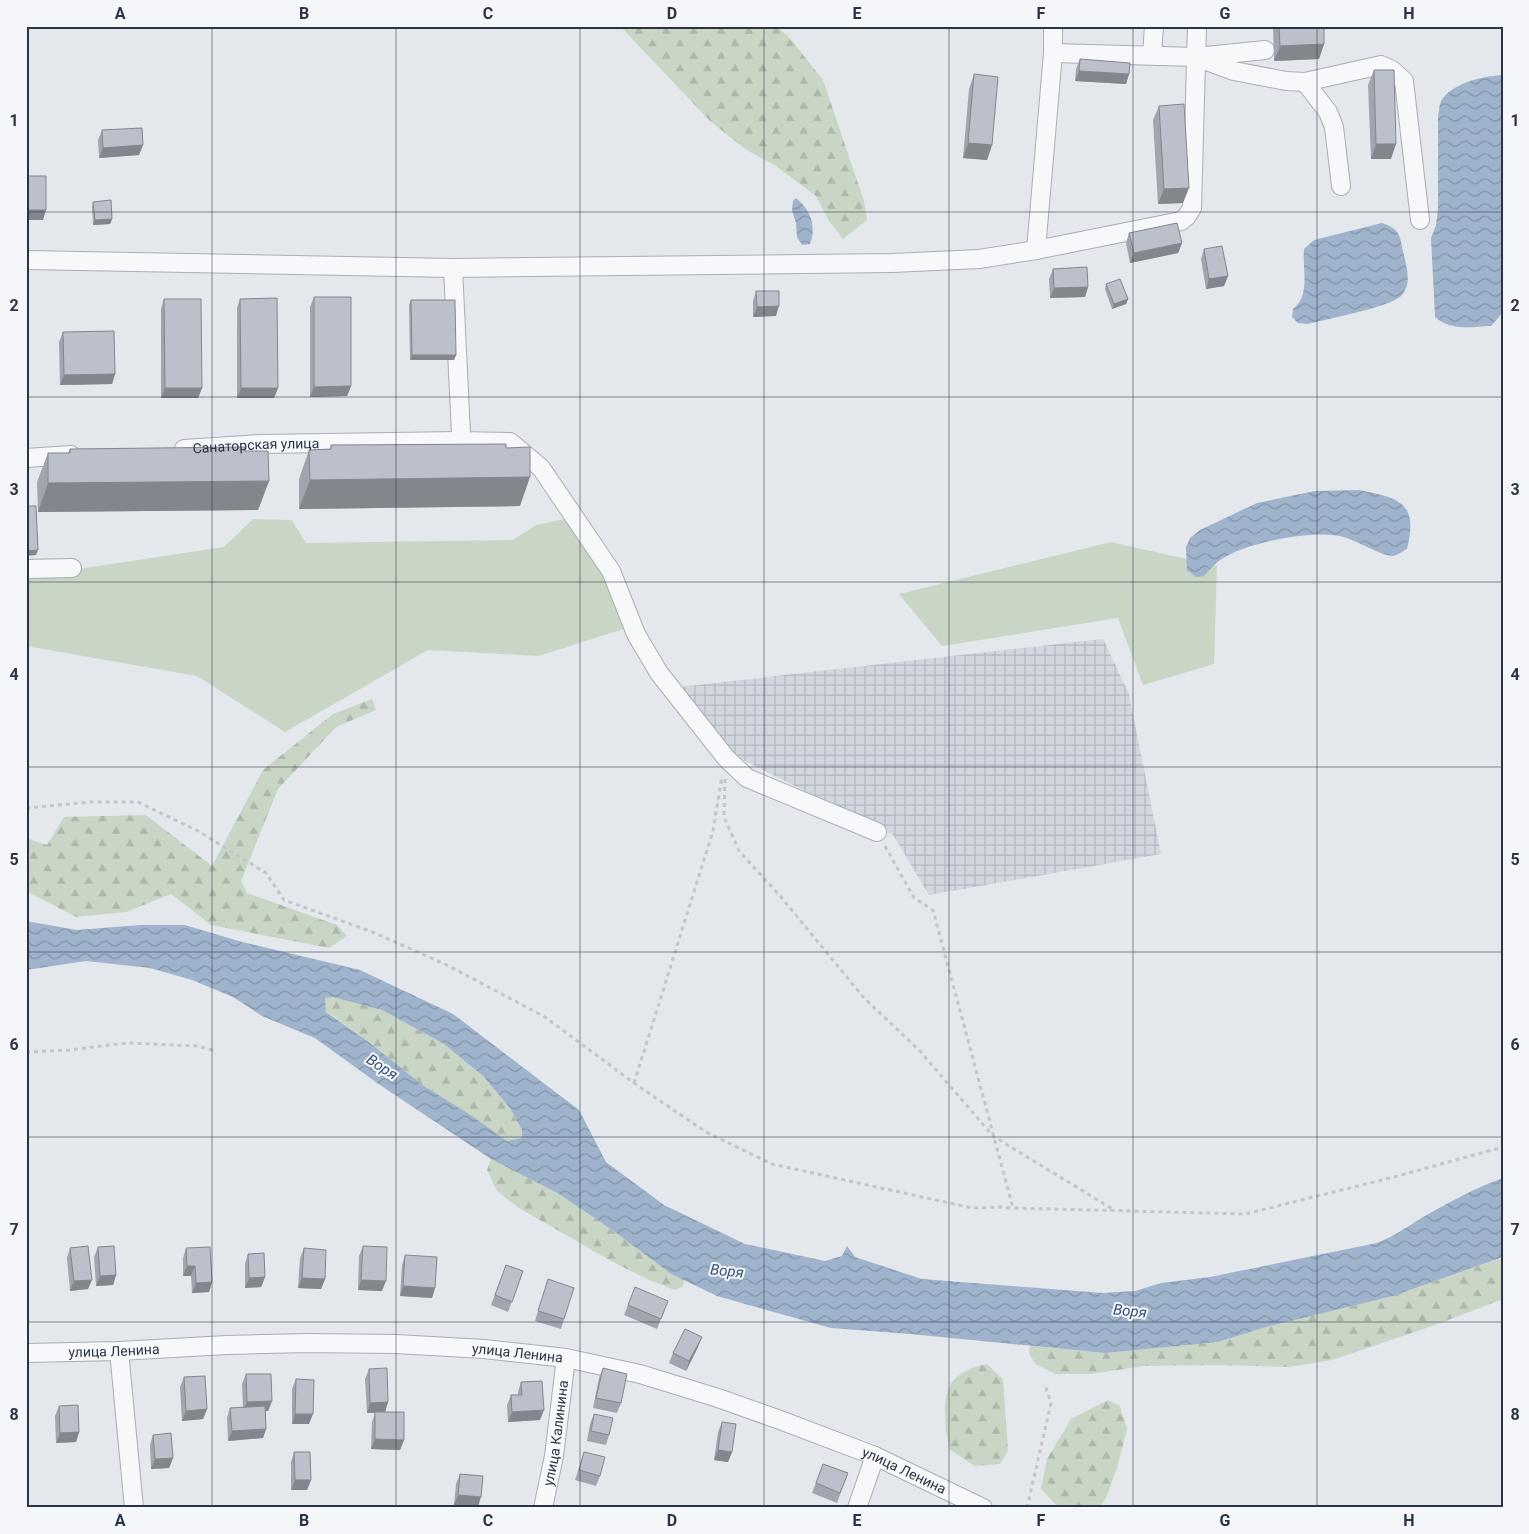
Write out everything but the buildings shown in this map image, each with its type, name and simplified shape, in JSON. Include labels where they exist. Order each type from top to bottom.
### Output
[{"type":"street","points":[[1036,250],[1053,53],[1053,26]]},
{"type":"street","points":[[1152,55],[1154,26]]},
{"type":"street","points":[[26,260],[453,268],[892,263],[979,258],[1036,250],[1181,221],[1187,216],[1192,208],[1198,26]]},
{"type":"street","points":[[1053,53],[1196,57],[1265,50]]},
{"type":"street","points":[[1196,57],[1234,71],[1286,81],[1305,82],[1381,66],[1392,70],[1404,81],[1420,220]]},
{"type":"street","points":[[1305,82],[1328,112],[1334,127],[1341,186]]},
{"type":"street","points":[[453,268],[461,434],[457,441]]},
{"type":"street","name":"Санаторская улица","points":[[167,450],[261,444],[510,442],[541,468],[611,571],[636,634],[659,673],[726,758],[747,778],[877,832]]},
{"type":"street","points":[[26,458],[92,454]]},
{"type":"street","points":[[26,569],[72,568]]},
{"type":"street","name":"улица Ленина","points":[[26,1353],[119,1352],[297,1343],[396,1344],[484,1349],[566,1358],[640,1374],[709,1395],[780,1420],[875,1456],[983,1508]]},
{"type":"street","points":[[119,1352],[134,1508]]},
{"type":"street","name":"улица Калинина","points":[[543,1508],[554,1456],[566,1358]]},
{"type":"street","points":[[856,1508],[875,1456]]},
{"type":"path","points":[[634,1083],[713,831],[726,758]]},
{"type":"path","points":[[726,758],[724,817],[739,851],[781,897],[864,998],[919,1050],[994,1136],[1115,1211]]},
{"type":"path","points":[[26,808],[91,802],[138,802],[198,831],[266,873],[284,900],[370,932],[445,964],[545,1017],[634,1083],[706,1132],[772,1164],[972,1208],[1000,1206],[1013,1208],[1245,1214],[1394,1177],[1503,1147]]},
{"type":"path","points":[[877,832],[914,898],[933,910],[1013,1208]]},
{"type":"path","points":[[26,1052],[69,1050],[128,1043],[198,1046],[215,1051]]},
{"type":"path","points":[[1027,1508],[1051,1403],[1045,1385]]},
{"type":"shaded area","points":[[1103,639],[1129,694],[1161,854],[929,895],[893,835],[737,757],[679,687]]},
{"type":"green space","points":[[620,26],[776,26],[788,36],[823,80],[864,201],[867,220],[843,239],[829,221],[816,196],[776,166],[745,149],[710,121]]},
{"type":"green space","points":[[569,518],[609,578],[627,628],[538,656],[428,650],[285,732],[197,676],[26,646],[26,577],[224,547],[253,519],[292,520],[306,543],[513,540],[536,525]]},
{"type":"green space","points":[[1111,542],[1217,566],[1214,664],[1143,685],[1118,618],[942,646],[899,594]]},
{"type":"green space","points":[[372,699],[376,710],[336,727],[278,789],[241,881],[247,893],[337,925],[347,936],[329,948],[211,925],[171,894],[126,912],[76,917],[26,891],[26,838],[47,845],[64,817],[146,815],[212,866],[263,770],[333,714]]},
{"type":"green space","points":[[333,996],[382,1010],[444,1044],[483,1076],[510,1108],[522,1130],[522,1138],[507,1141],[424,1086],[326,1011],[325,998]]},
{"type":"green space","points":[[491,1159],[559,1194],[615,1232],[671,1274],[684,1280],[683,1286],[675,1290],[649,1280],[611,1261],[519,1208],[497,1191],[487,1170]]},
{"type":"green space","points":[[1503,1259],[1503,1299],[1435,1325],[1332,1360],[1289,1367],[1218,1365],[1144,1366],[1091,1374],[1055,1374],[1036,1364],[1029,1354],[1030,1346],[1105,1353],[1218,1342],[1266,1327],[1393,1296],[1495,1260]]},
{"type":"green space","points":[[987,1364],[1003,1379],[1008,1451],[1000,1464],[975,1466],[949,1449],[946,1423],[946,1395],[956,1377],[978,1366]]},
{"type":"green space","points":[[1108,1400],[1120,1406],[1127,1429],[1117,1468],[1106,1498],[1099,1508],[1058,1507],[1041,1489],[1047,1459],[1071,1419]]},
{"type":"water","points":[[1503,75],[1503,311],[1491,326],[1454,326],[1435,317],[1431,238],[1436,225],[1438,209],[1439,107],[1446,95],[1460,85],[1476,79]]},
{"type":"water","points":[[796,198],[805,207],[811,218],[813,231],[810,244],[802,245],[797,237],[796,223],[792,210],[793,201]]},
{"type":"water","points":[[1382,223],[1393,228],[1400,238],[1408,276],[1407,286],[1401,296],[1395,300],[1358,312],[1308,324],[1298,323],[1292,317],[1293,309],[1299,303],[1304,289],[1304,249],[1314,240]]},
{"type":"water","points":[[1359,490],[1385,496],[1402,504],[1407,511],[1410,521],[1407,549],[1393,556],[1340,536],[1298,536],[1266,542],[1238,551],[1220,560],[1204,576],[1196,577],[1187,570],[1186,547],[1190,538],[1200,530],[1257,503],[1315,491]]},
{"type":"water","name":"Воря","points":[[26,921],[77,930],[140,925],[185,925],[242,942],[360,970],[453,1014],[579,1110],[606,1162],[664,1205],[745,1244],[825,1261],[842,1256],[847,1246],[855,1257],[922,1279],[1103,1293],[1135,1291],[1161,1283],[1210,1277],[1377,1243],[1458,1198],[1503,1178],[1503,1257],[1393,1296],[1266,1327],[1218,1342],[1105,1353],[831,1328],[717,1296],[671,1274],[615,1232],[559,1194],[491,1159],[380,1085],[315,1038],[262,1016],[233,997],[192,980],[150,968],[86,961],[26,970]],"holes":[[[333,997],[382,1010],[444,1044],[483,1076],[510,1108],[522,1130],[522,1138],[507,1141],[472,1116],[424,1086],[366,1040],[326,1012],[325,998]]]}]
